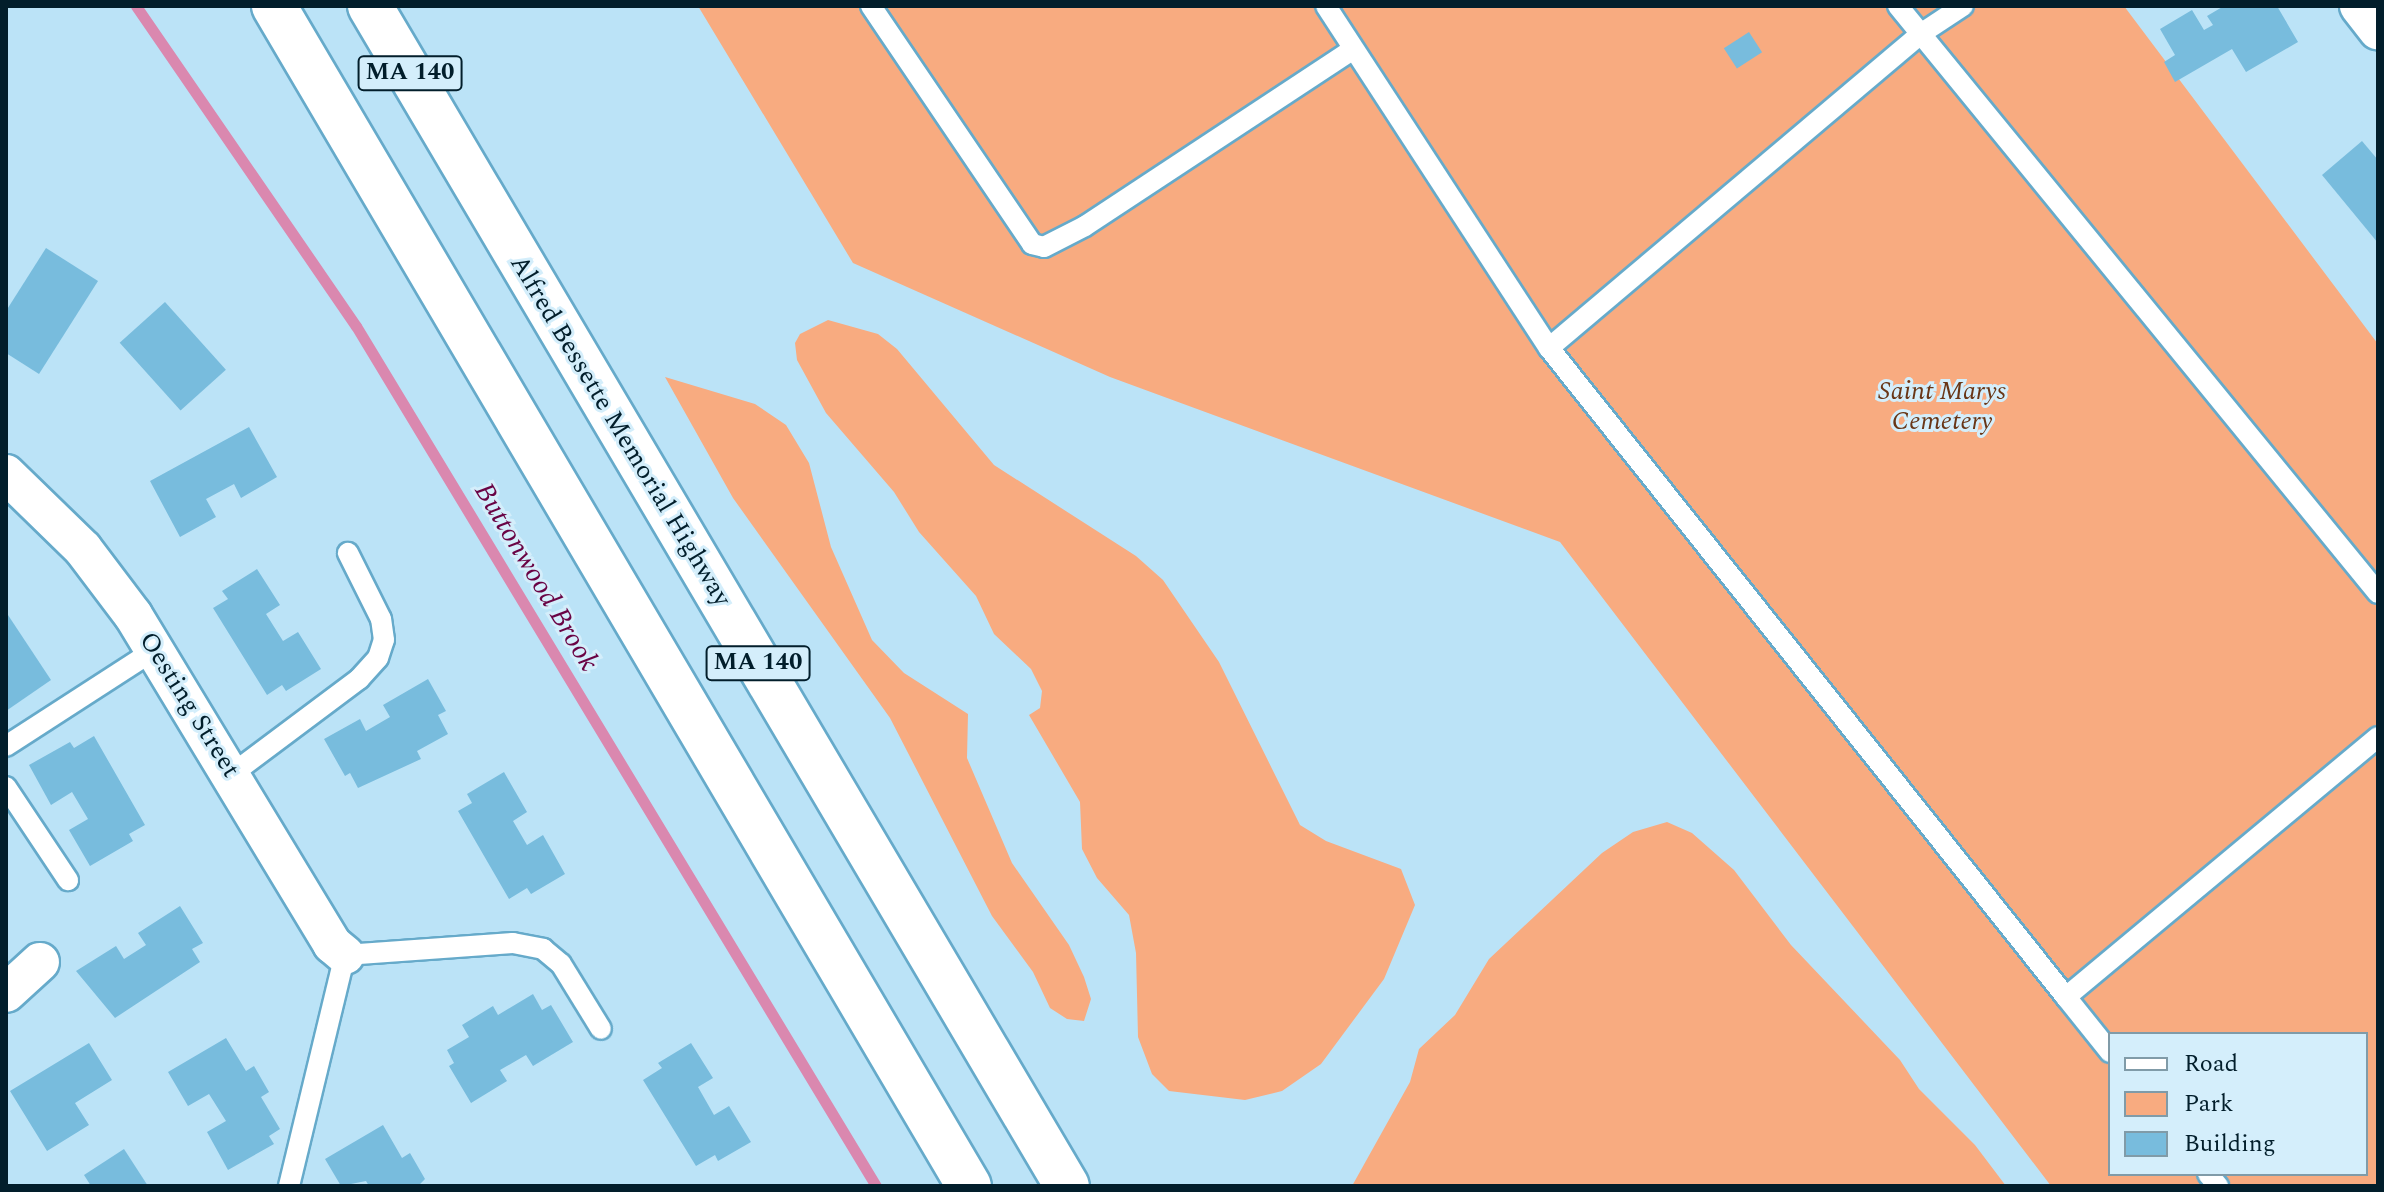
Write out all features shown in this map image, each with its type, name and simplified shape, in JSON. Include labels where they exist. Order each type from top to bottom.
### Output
[{"type":"highway","name":"Alfred Bessette Memorial Highway","points":[[370,6],[1067,1186]]},
{"type":"highway","name":"MA 140","points":[[275,10],[969,1186]]},
{"type":"street","points":[[2359,6],[2378,30]]},
{"type":"street","name":"Oesting Street","points":[[6,474],[83,549],[156,649],[332,944],[345,955]]},
{"type":"street","points":[[6,993],[40,962]]},
{"type":"lane","points":[[871,6],[1032,244],[1044,247],[1085,226],[1352,50]]},
{"type":"lane","points":[[1326,6],[1549,348],[2108,1050]]},
{"type":"lane","points":[[1898,6],[2378,593]]},
{"type":"lane","points":[[1549,348],[1922,33],[1963,6]]},
{"type":"lane","points":[[232,774],[359,679],[378,658],[384,640],[381,619],[348,553]]},
{"type":"lane","points":[[6,746],[156,649]]},
{"type":"lane","points":[[2066,997],[2378,737]]},
{"type":"lane","points":[[6,787],[68,880]]},
{"type":"lane","points":[[289,1186],[345,955],[513,943],[543,949],[561,964],[601,1029]]},
{"type":"green space","name":"Saint Marys Cemetery","points":[[698,6],[2124,6],[2378,344],[2378,1186],[2051,1186],[1560,542],[1110,377],[853,263]]},
{"type":"green space","points":[[828,320],[878,334],[897,349],[994,465],[1136,556],[1163,580],[1219,662],[1300,825],[1326,841],[1401,869],[1415,905],[1384,979],[1321,1064],[1282,1091],[1245,1100],[1169,1091],[1152,1074],[1138,1037],[1136,953],[1129,915],[1097,878],[1082,849],[1080,802],[1029,715],[1040,708],[1042,691],[1031,669],[994,634],[976,596],[919,532],[894,492],[826,413],[797,360],[795,343],[800,334]]},
{"type":"green space","points":[[665,377],[755,404],[786,425],[809,463],[831,547],[872,640],[904,673],[968,714],[967,758],[1012,863],[1069,945],[1084,977],[1091,999],[1084,1021],[1067,1019],[1050,1008],[1033,972],[992,916],[890,718],[733,498]]},
{"type":"green space","points":[[1667,822],[1692,833],[1734,870],[1791,945],[1900,1060],[1919,1089],[1975,1145],[2006,1186],[1352,1186],[1410,1082],[1419,1049],[1455,1015],[1489,959],[1602,853],[1633,832]]},
{"type":"building","points":[[2224,6],[2277,6],[2298,42],[2246,72],[2232,49],[2175,82],[2164,62],[2175,55],[2160,29],[2192,10],[2204,30],[2213,25],[2207,16]]},
{"type":"building","points":[[1749,32],[1762,52],[1737,68],[1724,48]]},
{"type":"building","points":[[2362,141],[2378,160],[2378,243],[2322,175]]},
{"type":"building","points":[[46,248],[98,281],[39,374],[6,353],[6,311]]},
{"type":"building","points":[[165,302],[226,370],[181,410],[120,343]]},
{"type":"building","points":[[249,427],[277,477],[241,498],[234,484],[206,499],[216,517],[180,537],[150,481]]},
{"type":"building","points":[[257,569],[280,605],[266,614],[283,641],[298,632],[321,669],[286,691],[282,685],[267,695],[213,608],[228,599],[222,591]]},
{"type":"building","points":[[6,612],[51,680],[6,711]]},
{"type":"building","points":[[428,679],[446,711],[438,715],[448,734],[417,751],[421,759],[358,788],[350,773],[345,776],[324,739],[360,719],[366,731],[390,717],[383,705]]},
{"type":"building","points":[[94,736],[145,825],[129,834],[133,841],[90,866],[69,830],[88,819],[72,792],[51,805],[29,765],[70,742],[74,748]]},
{"type":"building","points":[[504,772],[527,812],[513,821],[527,845],[543,835],[565,874],[531,894],[527,888],[509,899],[458,811],[472,803],[467,794]]},
{"type":"building","points":[[180,906],[203,943],[192,949],[200,962],[115,1018],[76,971],[116,946],[124,959],[146,945],[138,933]]},
{"type":"building","points":[[533,994],[542,1010],[551,1005],[573,1042],[533,1066],[526,1055],[500,1070],[507,1081],[471,1103],[449,1066],[454,1063],[447,1050],[469,1037],[462,1025],[493,1006],[498,1015]]},
{"type":"building","points":[[226,1038],[246,1071],[254,1066],[269,1092],[261,1097],[280,1129],[269,1136],[274,1144],[228,1170],[207,1132],[226,1121],[209,1094],[188,1106],[168,1072]]},
{"type":"building","points":[[89,1043],[112,1080],[75,1103],[89,1125],[47,1151],[10,1091]]},
{"type":"building","points":[[691,1043],[713,1078],[698,1087],[714,1115],[729,1106],[751,1142],[718,1161],[715,1155],[696,1166],[643,1080],[662,1068],[658,1063]]},
{"type":"building","points":[[383,1125],[402,1158],[410,1153],[425,1179],[418,1186],[369,1186],[366,1181],[341,1186],[325,1159]]},
{"type":"building","points":[[124,1149],[148,1186],[91,1186],[84,1175]]},
{"type":"waterway","name":"Buttonwood Brook","points":[[136,6],[356,326],[876,1186]]}]
